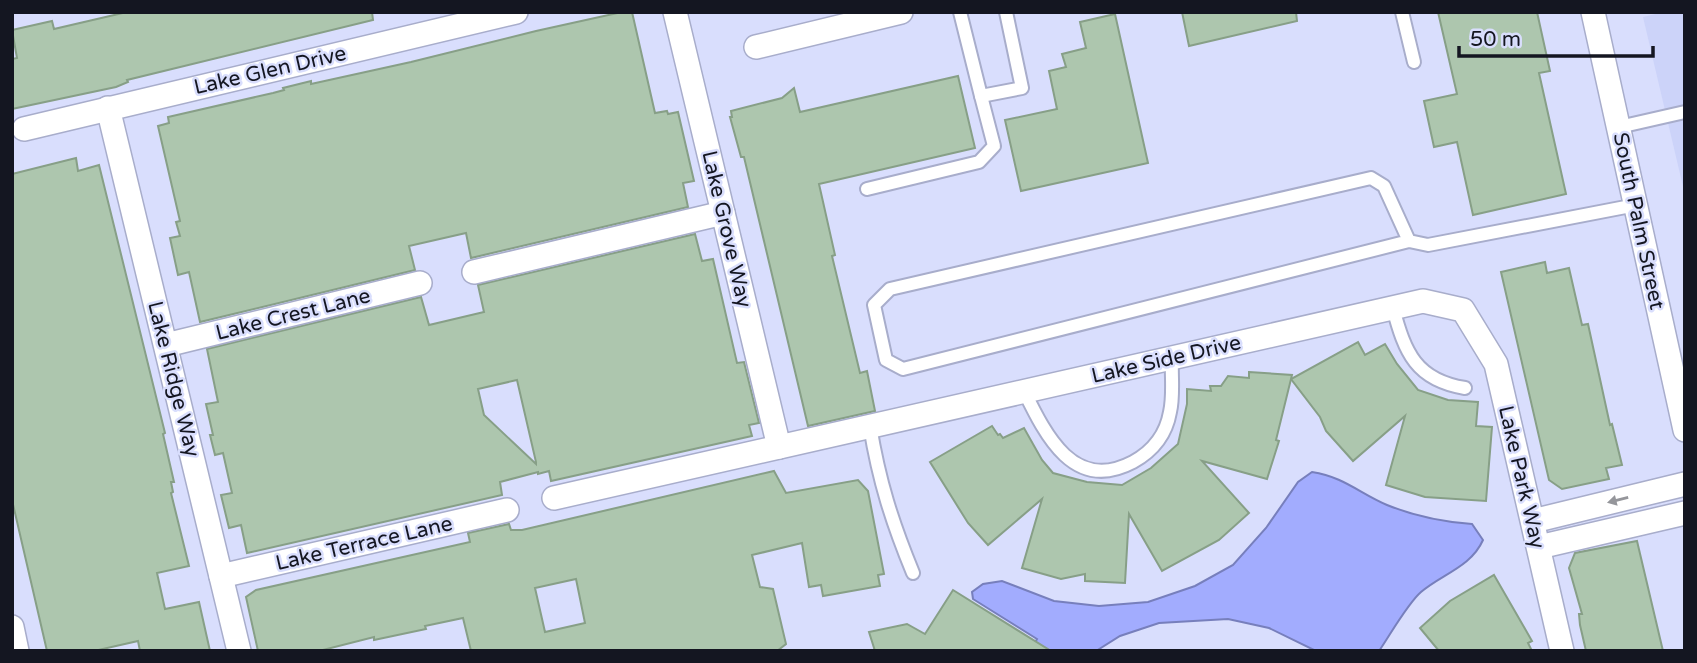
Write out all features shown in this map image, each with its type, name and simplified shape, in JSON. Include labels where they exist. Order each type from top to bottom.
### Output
[{"type":"street","name":"Lake Glen Drive","points":[[24,128],[516,12]]},
{"type":"street","name":"Lake Grove Way","points":[[675,12],[779,447]]},
{"type":"street","points":[[756,47],[901,12]]},
{"type":"street","name":"South Palm Street","points":[[1594,12],[1685,430]]},
{"type":"street","name":"Lake Ridge Way","points":[[108,108],[239,651]]},
{"type":"street","points":[[474,272],[723,213]]},
{"type":"street","name":"Lake Crest Lane","points":[[166,345],[420,283]]},
{"type":"street","name":"Lake Side Drive","points":[[779,447],[1423,301],[1463,310]]},
{"type":"street","name":"Lake Park Way","points":[[1463,310],[1496,364],[1562,651]]},
{"type":"street","points":[[554,498],[779,447]]},
{"type":"street","points":[[1533,521],[1685,484]]},
{"type":"street","name":"Lake Terrace Lane","points":[[221,576],[507,510]]},
{"type":"street","points":[[1539,547],[1685,513]]},
{"type":"street","points":[[12,627],[17,651]]},
{"type":"lane","points":[[866,189],[979,162],[994,146],[960,12]]},
{"type":"lane","points":[[981,96],[1022,88],[1006,12]]},
{"type":"lane","points":[[1402,12],[1414,62]]},
{"type":"lane","points":[[1619,127],[1685,112]]},
{"type":"lane","points":[[1409,241],[1384,186],[1371,178],[890,289],[874,305],[886,360],[904,369],[1409,241],[1428,244],[1636,205]]},
{"type":"lane","points":[[1393,308],[1411,358],[1423,373],[1445,384],[1465,388]]},
{"type":"lane","points":[[1024,391],[1044,432],[1061,453],[1084,470],[1117,470],[1146,455],[1162,437],[1171,411],[1172,358]]},
{"type":"lane","points":[[870,426],[877,467],[891,520],[913,573]]},
{"type":"shaded area","points":[[1664,12],[1685,12],[1685,195],[1643,17]]},
{"type":"water","points":[[1312,472],[1342,481],[1387,505],[1408,512],[1472,524],[1483,540],[1464,564],[1416,597],[1379,651],[1316,651],[1269,628],[1228,619],[1159,623],[1120,636],[1096,651],[1030,651],[1037,639],[973,599],[972,592],[983,584],[1002,581],[1054,601],[1099,606],[1148,602],[1195,586],[1233,565],[1266,528],[1298,482]]},
{"type":"building","points":[[127,12],[372,12],[373,20],[127,80],[128,82],[116,87],[12,109],[12,59],[17,58],[12,30],[52,21],[54,29]]},
{"type":"building","points":[[622,12],[632,12],[655,113],[678,112],[694,181],[683,183],[688,207],[471,258],[466,233],[409,246],[415,270],[200,322],[189,272],[178,275],[170,238],[180,236],[176,222],[180,221],[158,126],[169,123],[168,117],[273,93],[311,81],[311,84],[411,62]]},
{"type":"building","points":[[1182,12],[1296,12],[1297,21],[1189,46]]},
{"type":"building","points":[[1438,12],[1537,12],[1550,71],[1539,73],[1566,194],[1473,215],[1457,142],[1434,147],[1424,101],[1457,94]]},
{"type":"building","points":[[1115,14],[1148,163],[1021,191],[1005,120],[1057,109],[1049,71],[1066,67],[1062,54],[1086,48],[1080,22]]},
{"type":"building","points":[[958,76],[975,148],[819,184],[835,255],[832,256],[860,373],[867,371],[875,411],[808,426],[744,157],[741,157],[730,117],[731,111],[782,98],[794,88],[800,112]]},
{"type":"building","points":[[76,158],[78,171],[99,165],[165,433],[163,434],[174,482],[171,482],[171,493],[189,566],[157,573],[165,609],[199,602],[210,651],[140,651],[138,641],[94,651],[47,651],[12,500],[12,174]]},
{"type":"building","points":[[695,234],[702,261],[713,259],[737,363],[744,362],[759,423],[749,425],[752,436],[551,481],[549,471],[538,472],[500,482],[502,495],[247,553],[241,525],[229,528],[221,495],[232,493],[223,453],[215,455],[210,435],[213,435],[206,404],[218,402],[207,349],[421,297],[429,325],[484,312],[478,285]],"holes":[[[517,380],[536,464],[484,415],[478,389]]]},
{"type":"building","points":[[1545,262],[1547,273],[1569,268],[1582,325],[1588,324],[1610,425],[1612,424],[1622,465],[1606,468],[1609,479],[1562,489],[1549,480],[1501,272]]},
{"type":"building","points":[[1358,342],[1365,355],[1385,344],[1418,390],[1448,400],[1478,402],[1476,426],[1492,427],[1486,501],[1425,497],[1386,485],[1405,416],[1353,461],[1326,431],[1320,417],[1291,379]]},
{"type":"building","points":[[1249,372],[1292,375],[1276,440],[1279,441],[1267,479],[1202,461],[1249,513],[1219,540],[1162,571],[1129,514],[1125,583],[1085,581],[1085,574],[1061,579],[1022,568],[1042,499],[988,545],[968,523],[930,462],[992,426],[1003,438],[1024,428],[1042,460],[1053,473],[1087,482],[1122,485],[1151,468],[1178,444],[1187,404],[1187,389],[1211,391],[1210,386],[1221,386],[1228,376],[1249,378]]},
{"type":"building","points":[[774,471],[786,493],[858,480],[868,491],[884,574],[878,575],[880,586],[823,596],[821,585],[809,587],[802,543],[752,555],[760,587],[773,589],[786,644],[777,651],[471,651],[463,618],[425,626],[426,629],[374,640],[374,637],[319,651],[258,651],[246,597],[256,590],[470,542],[468,533],[509,524],[511,530],[522,530]],"holes":[[[576,579],[585,623],[545,632],[535,588]]]},
{"type":"building","points":[[1637,541],[1663,651],[1586,651],[1580,625],[1579,614],[1582,614],[1569,568],[1575,553]]},
{"type":"building","points":[[1494,575],[1532,641],[1528,643],[1532,651],[1439,651],[1420,628],[1450,601]]},
{"type":"building","points":[[953,590],[1051,651],[875,651],[869,632],[907,624],[925,634]]}]
